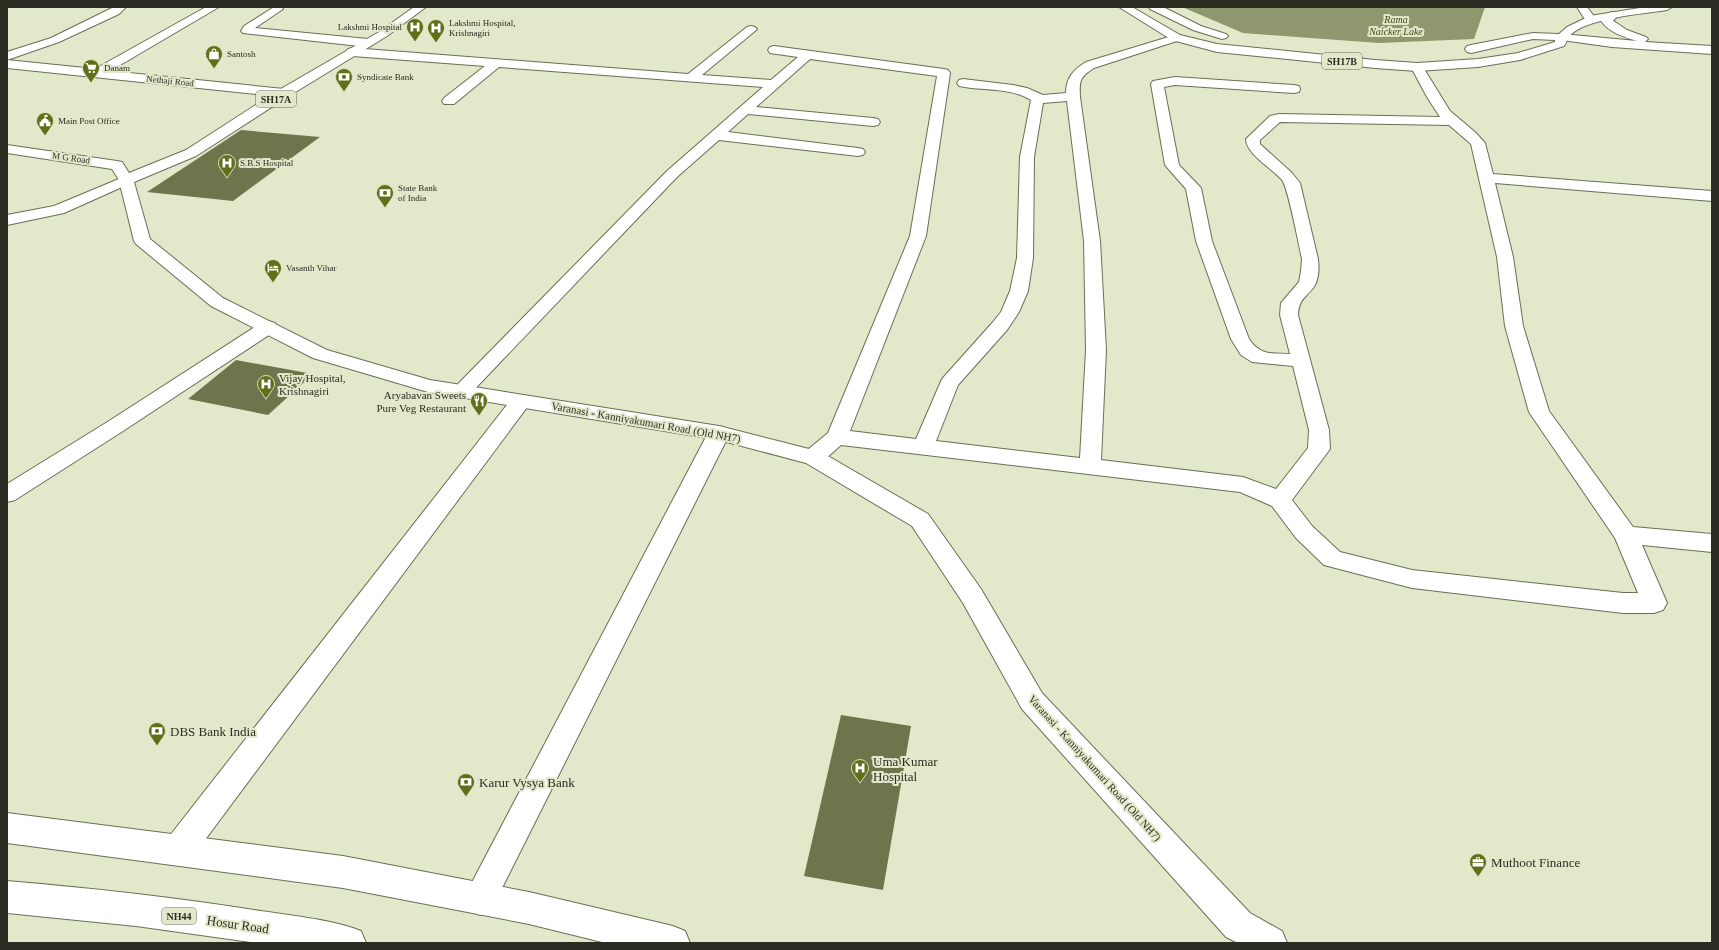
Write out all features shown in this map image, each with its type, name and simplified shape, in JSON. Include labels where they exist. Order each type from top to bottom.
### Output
[{"type":"main road","points":[[7,56],[55,40],[114,12],[121,7]]},
{"type":"main road","points":[[98,73],[214,7]]},
{"type":"main road","name":"SH17A","points":[[126,180],[191,154],[284,93],[368,43],[421,7]]},
{"type":"main road","name":"SH17B","points":[[1124,7],[1176,38],[1217,48],[1334,61],[1417,68],[1478,63],[1520,56],[1560,44],[1562,37],[1572,29],[1590,19],[1667,7]]},
{"type":"main road","name":"SH17B","points":[[1154,7],[1197,28],[1249,42],[1329,52],[1410,55]]},
{"type":"main road","points":[[1582,7],[1590,19]]},
{"type":"main road","points":[[278,9],[247,30],[368,43]]},
{"type":"main road","points":[[1612,15],[1607,21],[1621,32],[1664,46]]},
{"type":"main road","points":[[692,78],[751,29]]},
{"type":"main road","points":[[1460,51],[1533,36],[1562,37],[1606,43],[1712,50]]},
{"type":"main road","points":[[1090,466],[1096,350],[1092,241],[1072,81],[1078,72],[1090,65],[1176,38]]},
{"type":"main road","points":[[774,50],[944,73],[918,236],[837,437],[813,457]]},
{"type":"main road","points":[[352,52],[773,84]]},
{"type":"main road","points":[[462,391],[672,174],[807,55]]},
{"type":"main road","points":[[449,101],[496,63]]},
{"type":"main road","name":"Nethaji Road","points":[[7,64],[284,93]]},
{"type":"main road","points":[[837,437],[1090,466],[1243,486],[1280,500],[1304,532],[1332,559],[1412,579],[1623,603],[1654,603],[1626,535],[1539,412],[1514,326],[1505,256],[1478,143],[1471,134],[1448,117],[1417,68]]},
{"type":"main road","points":[[1294,89],[1175,81],[1157,84],[1172,165],[1193,188],[1204,241],[1240,339],[1248,351],[1259,358],[1302,361]]},
{"type":"main road","points":[[963,83],[1018,90],[1034,94],[1040,99],[1073,97]]},
{"type":"main road","points":[[923,447],[949,383],[1000,326],[1010,312],[1019,291],[1025,258],[1027,157],[1037,101],[1040,99]]},
{"type":"main road","points":[[744,110],[874,122]]},
{"type":"main road","points":[[1280,500],[1319,449],[1319,430],[1289,315],[1290,303],[1307,283],[1310,271],[1310,259],[1292,184],[1287,176],[1257,149],[1253,144],[1253,139],[1275,119],[1279,118],[1448,117]]},
{"type":"main road","points":[[715,135],[858,152]]},
{"type":"main road","name":"M G Road","points":[[7,149],[117,165],[126,180]]},
{"type":"main road","points":[[1487,178],[1712,196]]},
{"type":"main road","points":[[7,220],[58,210],[126,180]]},
{"type":"main road","name":"Varanasi - Kanniyakumari Road (Old NH7)","points":[[126,180],[142,241],[217,302],[320,354],[428,386],[720,433],[813,457],[920,520],[972,596],[1032,701],[1238,925],[1270,943]]},
{"type":"main road","points":[[7,494],[116,426],[268,327]]},
{"type":"main road","points":[[179,849],[521,401]]},
{"type":"main road","points":[[480,899],[720,433]]},
{"type":"main road","points":[[1626,535],[1712,543]]},
{"type":"main road","points":[[7,828],[179,849],[344,872],[530,908],[673,943]]},
{"type":"main road","name":"Hosur Road","points":[[7,896],[112,906],[308,935],[349,943]]},
{"type":"water","name":"Rama Naicker Lake","points":[[1182,7],[1485,7],[1474,39],[1379,43],[1243,33]]},
{"type":"building","points":[[241,130],[320,137],[233,201],[147,192]]},
{"type":"building","points":[[236,360],[313,374],[268,415],[188,399]]},
{"type":"building","points":[[841,715],[911,726],[883,890],[804,876]]},
{"type":"place","name":"Lakshmi Hospital","points":[[415,42]]},
{"type":"place","name":"Lakshmi Hospital, Krishnagiri","points":[[436,43]]},
{"type":"place","name":"Santosh","points":[[214,69]]},
{"type":"place","name":"Danam","points":[[91,83]]},
{"type":"place","name":"Syndicate Bank","points":[[344,92]]},
{"type":"place","name":"Main Post Office","points":[[45,136]]},
{"type":"place","name":"S.B.S Hospital","points":[[227,178]]},
{"type":"place","name":"State Bank of India","points":[[385,208]]},
{"type":"place","name":"Vasanth Vihar","points":[[273,283]]},
{"type":"place","name":"Vijay Hospital, Krishnagiri","points":[[266,399]]},
{"type":"place","name":"Aryabavan Sweets Pure Veg Restaurant","points":[[479,416]]},
{"type":"place","name":"DBS Bank India","points":[[157,746]]},
{"type":"place","name":"Uma Kumar Hospital","points":[[860,783]]},
{"type":"place","name":"Karur Vysya Bank","points":[[466,797]]},
{"type":"place","name":"Muthoot Finance","points":[[1478,877]]}]
